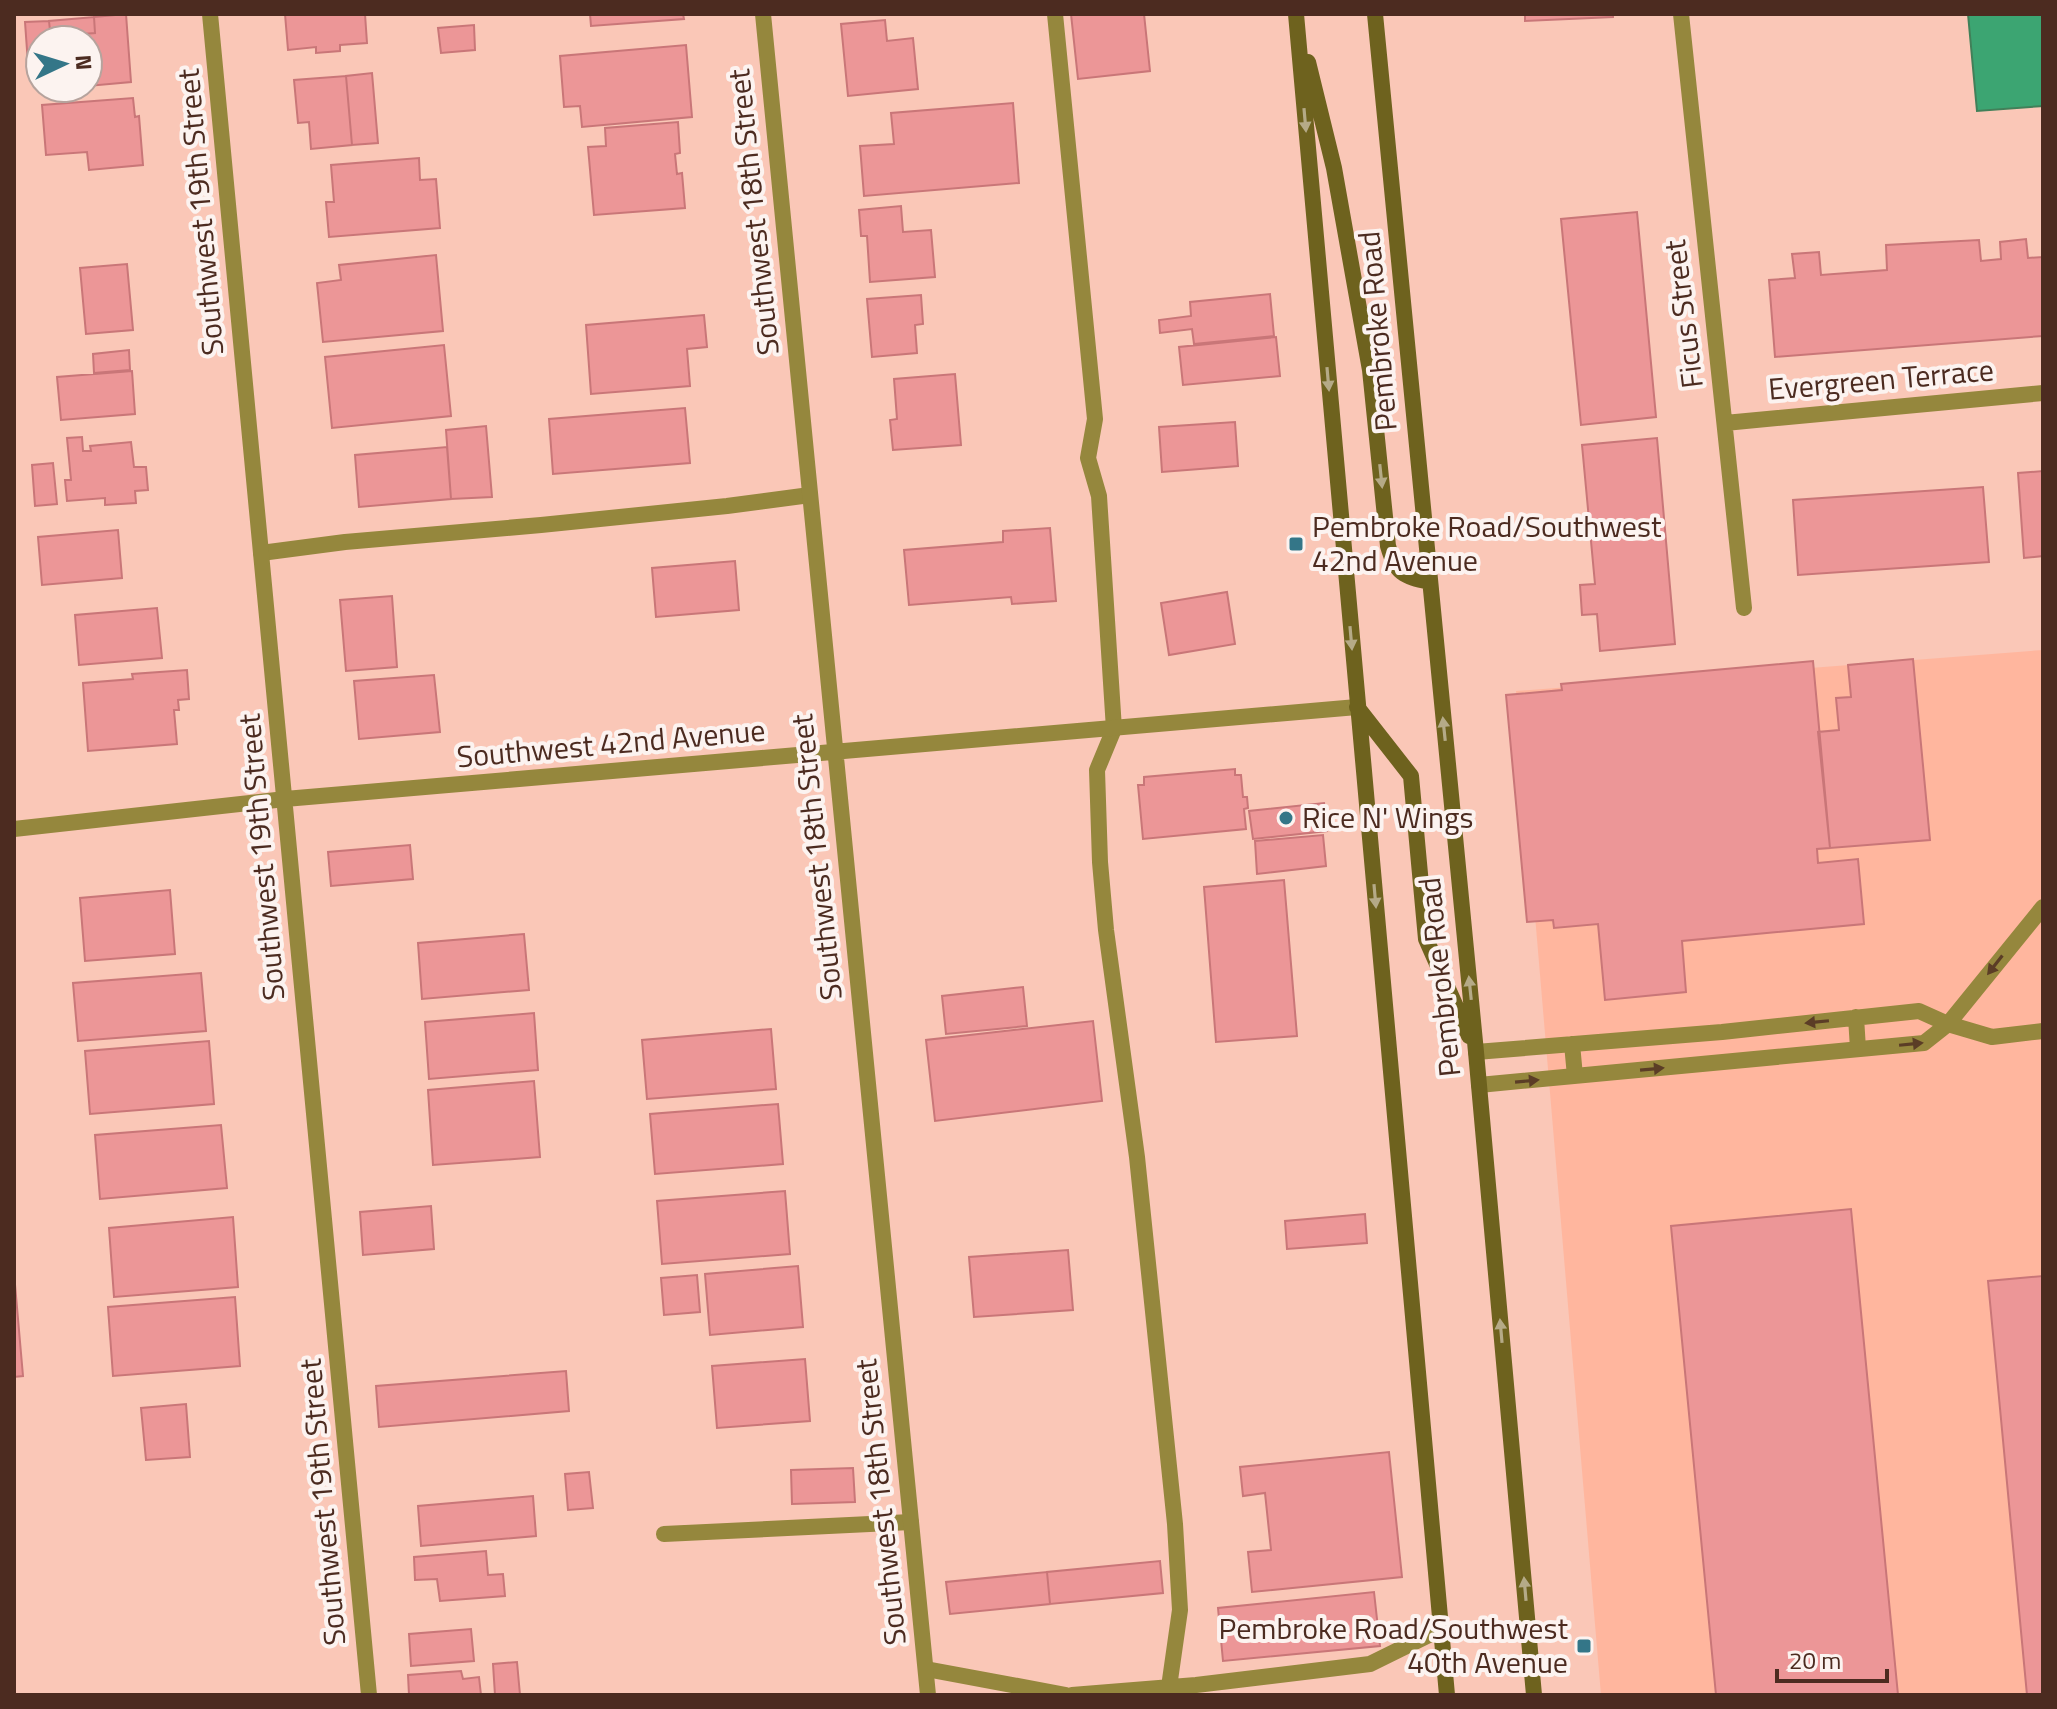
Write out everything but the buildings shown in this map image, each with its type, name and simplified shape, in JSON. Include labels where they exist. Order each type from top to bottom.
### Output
[{"type":"main road","points":[[1296,14],[1334,168],[1370,370],[1388,546],[1396,569],[1409,577],[1430,582]]},
{"type":"main road","name":"Pembroke Road","points":[[1296,14],[1447,1695]]},
{"type":"main road","name":"Pembroke Road","points":[[1375,14],[1476,1052],[1534,1695]]},
{"type":"main road","points":[[1357,707],[1411,776],[1426,939],[1476,1052]]},
{"type":"street","name":"Southwest 19th Street","points":[[210,14],[369,1695]]},
{"type":"street","name":"Southwest 18th Street","points":[[763,14],[928,1695]]},
{"type":"street","points":[[1055,14],[1095,419],[1088,458],[1099,496],[1114,729],[1097,770],[1100,862],[1106,930],[1137,1157],[1175,1524],[1180,1610],[1169,1687]]},
{"type":"street","name":"Ficus Street","points":[[1681,14],[1744,608]]},
{"type":"street","name":"Evergreen Terrace","points":[[1725,423],[2043,393]]},
{"type":"street","points":[[261,553],[810,495]]},
{"type":"street","name":"Southwest 42nd Avenue","points":[[14,829],[285,799],[1357,707]]},
{"type":"street","points":[[1479,1085],[1924,1043],[1948,1024],[2043,907]]},
{"type":"street","points":[[1476,1052],[1722,1032],[1919,1011],[1948,1024],[1992,1037],[2043,1031]]},
{"type":"street","points":[[1856,1017],[1858,1049]]},
{"type":"street","points":[[1722,1032],[1724,1062]]},
{"type":"street","points":[[1572,1044],[1575,1076]]},
{"type":"street","points":[[664,1534],[911,1522]]},
{"type":"street","points":[[1072,1695],[1370,1664],[1441,1629]]},
{"type":"street","points":[[926,1669],[1066,1695]]},
{"type":"shaded area","points":[[1968,14],[2043,14],[2043,106],[1977,111]]},
{"type":"shaded area","points":[[2043,650],[2043,1695],[1601,1695],[1516,691]]},
{"type":"place","name":"Pembroke Road/Southwest 42nd Avenue","points":[[1296,544]]},
{"type":"place","name":"Rice N' Wings","points":[[1286,818]]},
{"type":"place","name":"Pembroke Road/Southwest 40th Avenue","points":[[1584,1646]]}]
